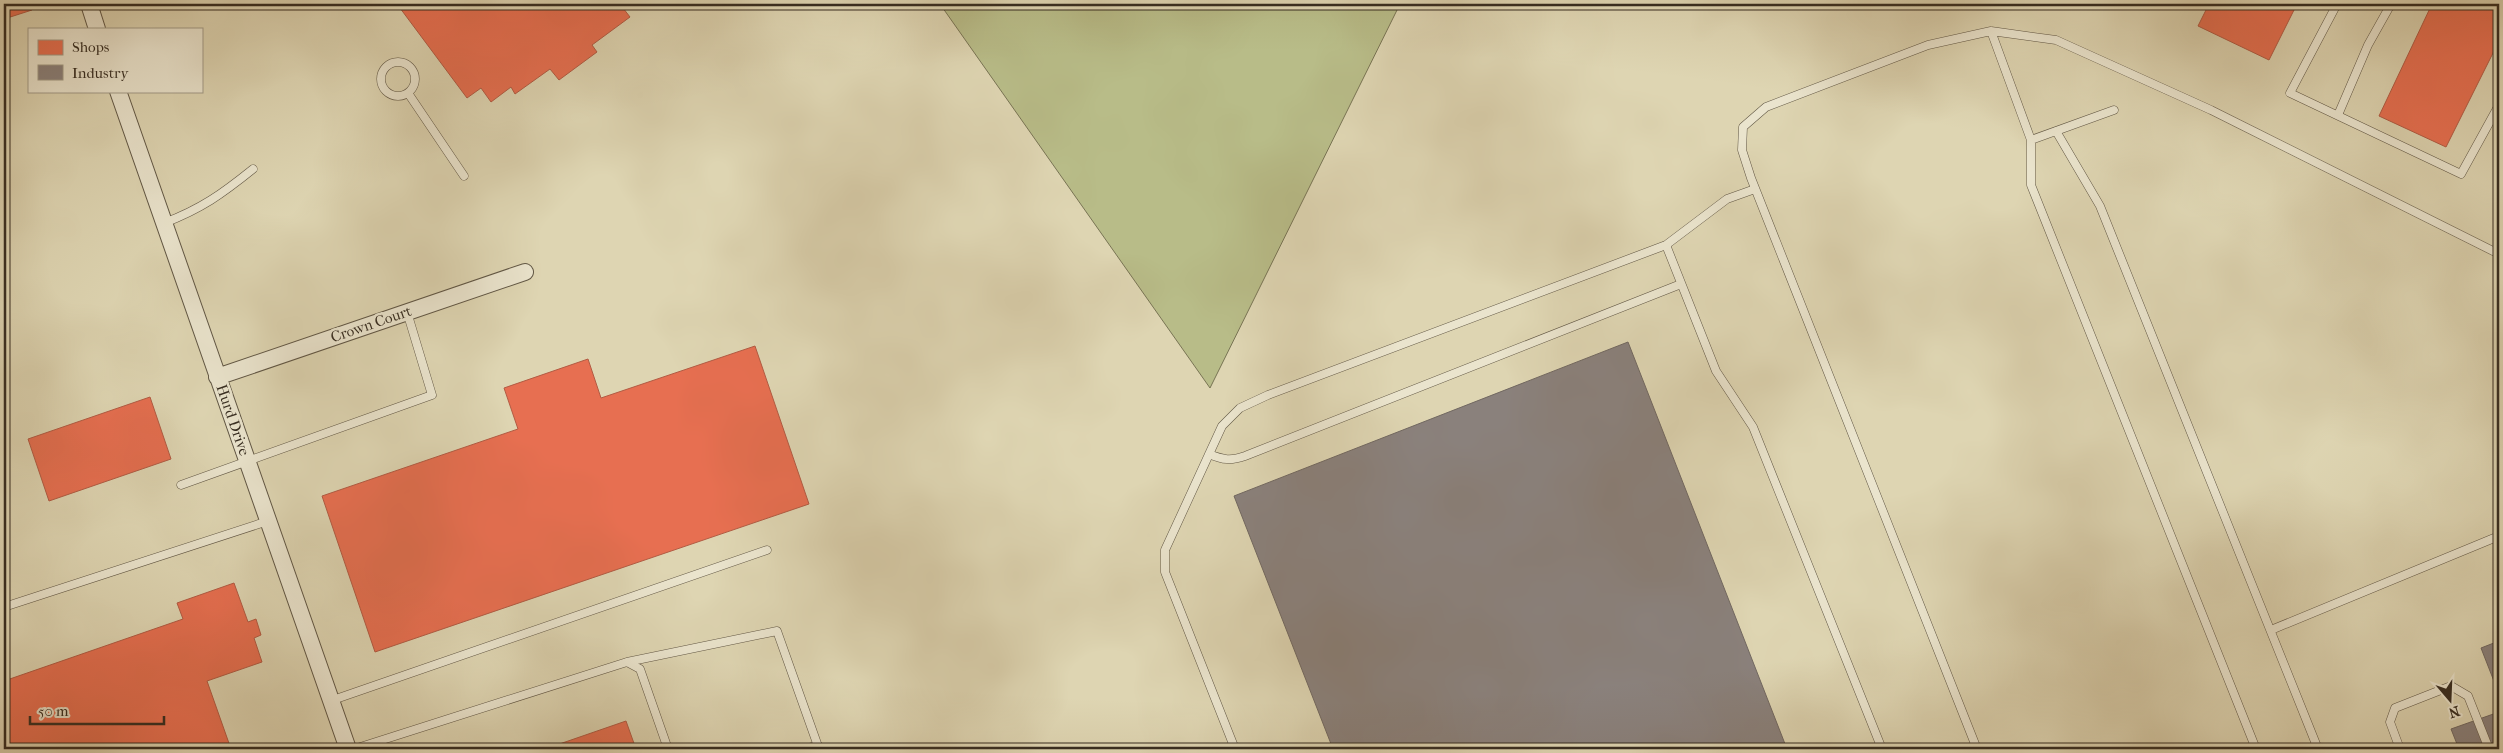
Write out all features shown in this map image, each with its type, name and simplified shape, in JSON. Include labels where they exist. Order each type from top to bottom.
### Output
[{"type":"street","points":[[89,4],[97,28]]},
{"type":"street","name":"Hurd Drive","points":[[118,92],[348,749]]},
{"type":"street","name":"Crown Court","points":[[217,377],[525,272]]},
{"type":"lane","points":[[2337,4],[2290,92],[2461,174],[2499,105]]},
{"type":"lane","points":[[2338,115],[2368,45],[2391,4]]},
{"type":"lane","points":[[1991,31],[2031,140],[2032,185],[2256,749]]},
{"type":"lane","points":[[1977,749],[1755,189],[1742,150],[1743,127],[1766,107],[1928,45],[1991,31],[2056,40],[2211,110],[2499,254]]},
{"type":"lane","points":[[392,63],[404,63],[413,71],[415,81],[408,93],[395,96],[386,92],[382,87],[381,76],[387,66],[392,63]]},
{"type":"lane","points":[[408,93],[464,176]]},
{"type":"lane","points":[[2031,140],[2114,110]]},
{"type":"lane","points":[[2056,131],[2100,206],[2318,749]]},
{"type":"lane","points":[[164,223],[194,211],[214,200],[253,169]]},
{"type":"lane","points":[[1235,749],[1165,572],[1165,550],[1222,426],[1240,408],[1268,395],[1666,245],[1727,199],[1755,189]]},
{"type":"lane","points":[[1666,245],[1716,371],[1752,427],[1882,749]]},
{"type":"lane","points":[[1209,454],[1221,460],[1233,460],[1245,456],[1681,284]]},
{"type":"lane","points":[[181,485],[432,395],[407,311]]},
{"type":"lane","points":[[4,607],[268,520]]},
{"type":"lane","points":[[2270,630],[2499,536]]},
{"type":"lane","points":[[330,701],[767,550]]},
{"type":"lane","points":[[354,749],[627,662],[777,631],[819,747],[804,749]]},
{"type":"lane","points":[[627,662],[640,669],[668,749]]},
{"type":"lane","points":[[2400,749],[2390,722],[2395,708],[2451,686],[2468,696],[2489,749]]},
{"type":"green space","points":[[940,4],[1400,4],[1210,388]]},
{"type":"building: Shops","points":[[4,4],[30,4],[32,10],[4,19]]},
{"type":"building: Shops","points":[[397,4],[630,4],[623,8],[630,17],[592,45],[597,52],[559,80],[550,69],[515,94],[511,87],[491,102],[481,88],[467,98]]},
{"type":"building: Shops","points":[[2209,4],[2297,4],[2269,60],[2198,26]]},
{"type":"building: Shops","points":[[2432,4],[2499,4],[2499,41],[2446,147],[2379,116]]},
{"type":"building: Shops","points":[[755,346],[809,504],[375,652],[322,496],[518,429],[504,388],[588,359],[601,398]]},
{"type":"building: Shops","points":[[150,397],[171,459],[49,501],[28,439]]},
{"type":"building: Shops","points":[[234,583],[248,622],[256,619],[261,635],[254,638],[262,662],[207,681],[231,749],[4,749],[4,681],[183,619],[177,603]]},
{"type":"building: Shops","points":[[626,721],[636,749],[545,749]]},
{"type":"building: Industry","points":[[1628,342],[1787,749],[1333,749],[1234,496]]},
{"type":"building: Industry","points":[[2499,641],[2499,694],[2481,648]]},
{"type":"building: Industry","points":[[2499,712],[2499,749],[2459,749],[2451,729]]}]
